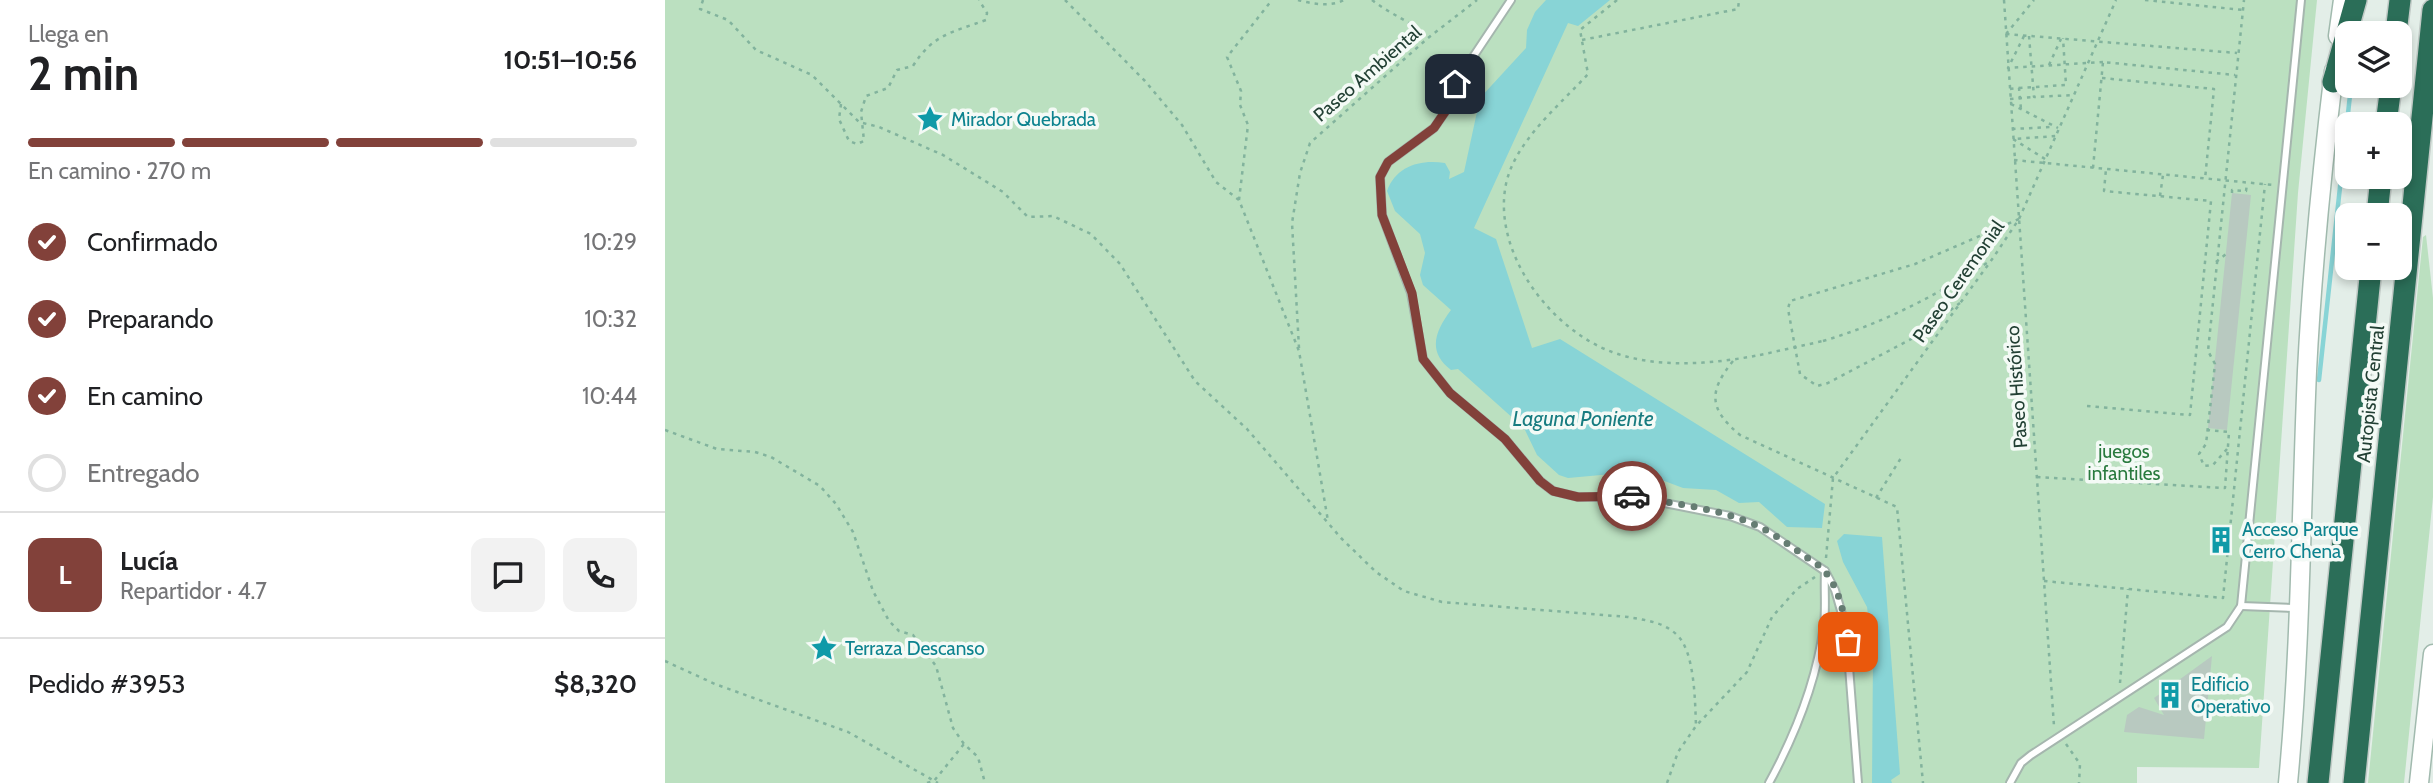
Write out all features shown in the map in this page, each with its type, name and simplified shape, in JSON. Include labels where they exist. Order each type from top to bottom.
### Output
[{"type":"highway","points":[[2333,82],[2356,0]]},
{"type":"highway","points":[[2397,21],[2400,0]]},
{"type":"highway","name":"Autopista Central","points":[[2354,783],[2433,10]]},
{"type":"highway","points":[[2428,55],[2433,145]]},
{"type":"highway","name":"Autopista Central","points":[[2318,783],[2370,280]]},
{"type":"main road","points":[[2288,783],[2298,679],[2298,608],[2312,289],[2343,0]]},
{"type":"main road","points":[[2419,783],[2433,654]]},
{"type":"lane","points":[[1511,0],[1455,84],[1447,109],[1434,128],[1388,162],[1380,177],[1382,215],[1412,293],[1423,359],[1450,393],[1505,439],[1540,481],[1553,491],[1578,497],[1634,497],[1730,516],[1760,527],[1825,571],[1835,590],[1846,628],[1857,783]]},
{"type":"lane","points":[[2010,783],[2021,763],[2227,627],[2241,606],[2301,0]]},
{"type":"lane","points":[[1769,783],[1806,698],[1819,653],[1824,623],[1825,571]]},
{"type":"lane","points":[[2241,606],[2298,608]]},
{"type":"path","points":[[703,0],[700,9],[729,20],[756,50],[812,75],[865,124],[879,127],[943,155],[1003,192],[1028,217],[1053,216],[1091,234],[1120,264],[1195,381],[1247,429],[1328,523],[1376,572],[1404,591],[1442,602],[1629,617],[1657,623],[1677,635],[1686,652],[1695,688],[1696,726]]},
{"type":"path","points":[[841,104],[839,119],[849,141],[857,144],[864,141],[865,124],[861,113],[866,96],[888,88],[897,70],[913,66],[921,52],[947,32],[986,20],[987,13],[979,0]]},
{"type":"path","points":[[1065,0],[1145,81],[1182,125],[1216,182],[1239,200]]},
{"type":"path","points":[[1272,0],[1227,57],[1241,91],[1240,105],[1248,125],[1239,200],[1299,351],[1328,523]]},
{"type":"path","points":[[1298,0],[1316,4],[1344,0]]},
{"type":"path","points":[[1372,0],[1396,18],[1415,24],[1428,38]]},
{"type":"path","name":"Paseo Ambiental","points":[[1299,351],[1300,320],[1293,223],[1300,173],[1310,143],[1428,38],[1477,0]]},
{"type":"path","points":[[1617,0],[1580,30],[1588,74],[1524,144],[1506,182],[1504,212],[1516,260],[1526,280],[1542,301],[1572,328],[1610,351],[1644,360],[1686,363],[1733,360],[1823,341],[1859,330],[1904,311],[1993,258]]},
{"type":"path","points":[[1582,40],[1738,9],[1738,0]]},
{"type":"path","name":"Paseo Histórico","points":[[2004,0],[2054,727],[2080,764],[2079,783]]},
{"type":"path","points":[[2006,34],[2034,0]]},
{"type":"path","name":"Paseo Ceremonial","points":[[1833,478],[2019,219],[2116,0]]},
{"type":"path","points":[[2145,0],[2243,10]]},
{"type":"path","points":[[2227,449],[2213,465],[2207,467],[2200,463],[2199,454],[2206,444],[2208,429],[2214,364],[2208,351],[2244,0]]},
{"type":"path","points":[[2006,34],[2238,53]]},
{"type":"path","points":[[2027,36],[2034,97]]},
{"type":"path","points":[[2008,68],[2027,36]]},
{"type":"path","points":[[2062,38],[2066,85]]},
{"type":"path","points":[[2049,65],[2062,38]]},
{"type":"path","points":[[2008,68],[2089,61],[2236,75]]},
{"type":"path","points":[[2093,168],[2103,62]]},
{"type":"path","points":[[2102,78],[2214,89],[2205,179]]},
{"type":"path","points":[[2010,89],[2078,85]]},
{"type":"path","points":[[2019,88],[2021,109]]},
{"type":"path","points":[[2010,99],[2074,95]]},
{"type":"path","points":[[2011,104],[2059,129]]},
{"type":"path","points":[[2012,129],[2053,126]]},
{"type":"path","points":[[2033,128],[2033,137]]},
{"type":"path","points":[[2013,139],[2056,135]]},
{"type":"path","points":[[2013,139],[2044,161]]},
{"type":"path","points":[[2014,160],[2283,186]]},
{"type":"path","points":[[2087,406],[2190,415],[2211,201],[2104,191],[2106,169]]},
{"type":"path","points":[[2160,196],[2163,174]]},
{"type":"path","points":[[2232,193],[2232,190],[2246,191],[2247,183]]},
{"type":"path","points":[[2044,582],[2223,598],[2265,184]]},
{"type":"path","points":[[1962,301],[1913,338],[1828,383],[1817,386],[1800,374],[1788,309],[1790,302],[1915,264],[2019,219]]},
{"type":"path","points":[[2216,261],[2226,254]]},
{"type":"path","points":[[1733,360],[1718,379],[1714,395],[1717,410],[1726,423],[1740,435],[1897,506],[1923,783]]},
{"type":"path","points":[[2037,477],[2225,488],[2229,432],[2208,429]]},
{"type":"path","points":[[665,430],[717,449],[755,452],[771,457],[820,486],[853,532],[873,591],[889,621],[899,631],[913,635],[936,666],[953,728],[964,744],[978,757],[985,783]]},
{"type":"path","points":[[1876,498],[1901,458]]},
{"type":"path","points":[[1668,783],[1678,752],[1696,726],[1748,672],[1772,617],[1797,589],[1825,571],[1833,478]]},
{"type":"path","points":[[2119,699],[2128,589]]},
{"type":"path","points":[[665,661],[715,684],[848,732],[936,782]]},
{"type":"path","points":[[927,783],[936,782],[964,744]]},
{"type":"green space","name":"juegos infantiles","points":[[665,0],[2317,0],[2298,193],[2259,768],[2137,767],[2137,783],[665,783]]},
{"type":"green space","points":[[2426,235],[2433,298],[2433,497],[2404,783],[2368,783],[2423,237]]},
{"type":"water","name":"Laguna Poniente","points":[[1546,0],[1610,0],[1578,26],[1568,23],[1474,228],[1496,239],[1532,348],[1560,339],[1825,504],[1822,528],[1787,527],[1759,502],[1739,503],[1716,490],[1683,488],[1651,476],[1623,473],[1568,478],[1559,475],[1537,455],[1524,428],[1458,369],[1451,370],[1439,356],[1436,349],[1438,333],[1451,310],[1423,285],[1420,275],[1425,253],[1420,234],[1395,211],[1387,191],[1396,176],[1418,164],[1445,163],[1450,172],[1449,179],[1464,172],[1480,98],[1526,48],[1527,30],[1535,12]]},
{"type":"water","points":[[1844,534],[1882,537],[1900,774],[1891,780],[1892,783],[1872,783],[1873,655],[1867,607],[1843,562],[1837,541]]},
{"type":"building","points":[[2232,193],[2251,195],[2227,430],[2208,428]]},
{"type":"building","name":"Edificio Operativo","points":[[2212,656],[2204,739],[2124,732],[2127,715],[2139,707],[2164,715],[2154,698]]},
{"type":"waterway","points":[[2319,380],[2350,98]]},
{"type":"way so far","points":[[1632,496],[1702,509],[1745,521],[1760,527],[1818,565],[1825,571],[1835,590],[1848,642]]},
{"type":"place","name":"Mirador Quebrada","points":[[930,119]]},
{"type":"place","name":"Acceso Parque Cerro Chena","points":[[2221,540]]},
{"type":"place","name":"Terraza Descanso","points":[[824,648]]},
{"type":"place","name":"Edificio Operativo","points":[[2170,695]]},
{"type":"route","points":[[1455,84],[1447,109],[1434,128],[1388,162],[1380,177],[1382,215],[1412,293],[1416,332],[1423,359],[1450,393],[1505,439],[1540,481],[1553,491],[1578,497],[1632,496]]}]
